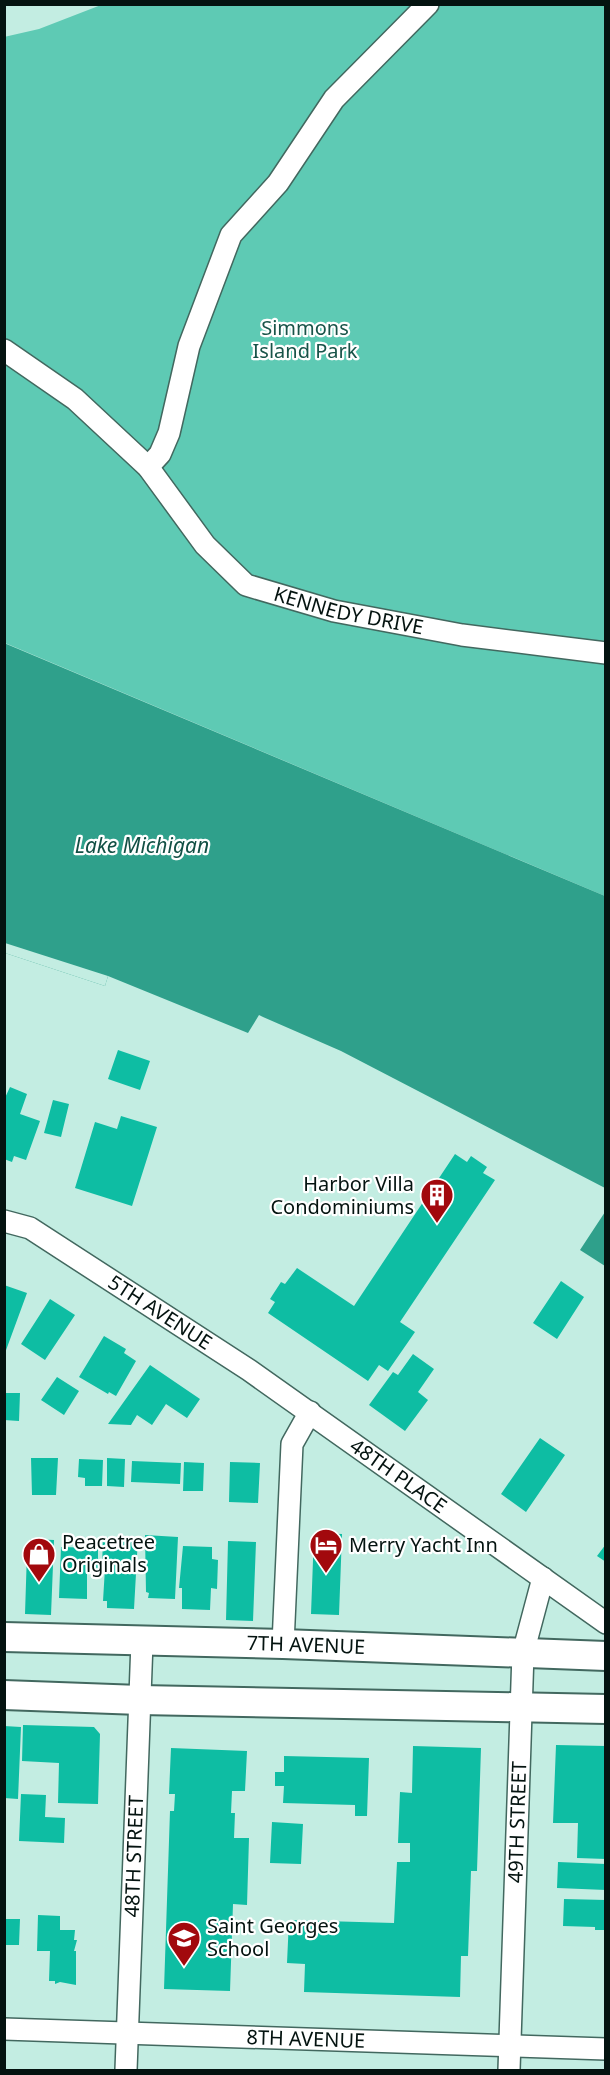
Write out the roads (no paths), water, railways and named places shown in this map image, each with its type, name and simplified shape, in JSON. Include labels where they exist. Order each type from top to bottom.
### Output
[{"type":"street","points":[[148,467],[160,454],[169,433],[189,346],[231,235],[278,183],[334,99],[428,4]]},
{"type":"street","name":"KENNEDY DRIVE","points":[[4,350],[75,399],[148,467],[206,545],[246,585],[334,611],[462,635],[606,653]]},
{"type":"street","name":"5TH AVENUE","points":[[4,1221],[30,1228],[310,1412]]},
{"type":"street","points":[[283,1644],[292,1444],[310,1412]]},
{"type":"street","name":"48TH PLACE","points":[[310,1412],[606,1623]]},
{"type":"street","name":"49TH STREET","points":[[509,2070],[523,1653],[543,1578]]},
{"type":"street","name":"7TH AVENUE","points":[[4,1637],[283,1644],[606,1656]]},
{"type":"street","name":"48TH STREET","points":[[126,2070],[142,1642]]},
{"type":"street","points":[[4,1695],[140,1701],[606,1708]]},
{"type":"street","name":"8TH AVENUE","points":[[4,2029],[606,2049]]},
{"type":"water","name":"Lake Michigan","points":[[4,643],[605,896],[605,1188],[341,1051],[259,1015],[248,1033],[108,976],[105,986],[5,953]]},
{"type":"water","points":[[605,1212],[605,1266],[580,1250]]},
{"type":"place","name":"Harbor Villa Condominiums","points":[[437,1224]]},
{"type":"place","name":"Merry Yacht Inn","points":[[326,1574]]},
{"type":"place","name":"Peacetree Originals","points":[[39,1583]]},
{"type":"place","name":"Saint Georges School","points":[[184,1967]]},
{"type":"park label","name":"Simmons Island Park","points":[[305,340]]}]
